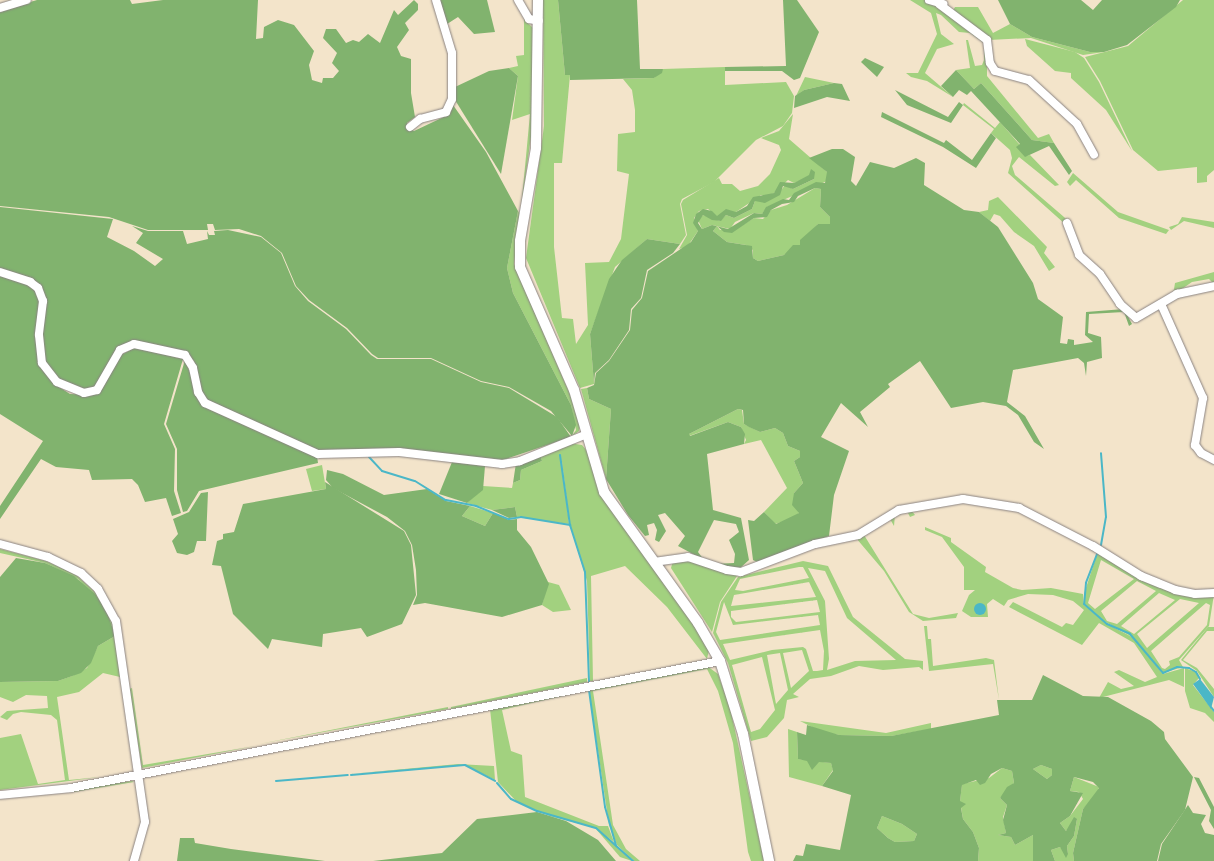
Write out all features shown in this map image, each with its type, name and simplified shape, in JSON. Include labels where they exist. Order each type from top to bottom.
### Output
[{"type":"main road","points":[[538,0],[536,148],[519,258],[524,279],[574,390],[604,492],[698,623],[720,661],[743,734],[769,861]]},
{"type":"street","points":[[0,8],[27,0]]},
{"type":"street","points":[[410,127],[420,119],[446,112],[452,99],[452,53],[436,0]]},
{"type":"street","points":[[518,0],[529,19],[538,21]]},
{"type":"street","points":[[929,0],[939,4],[987,40],[990,63],[995,71],[1029,80],[1077,124],[1094,155]]},
{"type":"street","points":[[939,4],[948,5]]},
{"type":"street","points":[[1067,222],[1079,255],[1100,274],[1132,317],[1140,318],[1177,294],[1214,286]]},
{"type":"street","points":[[0,272],[30,282],[38,288],[43,301],[39,335],[42,362],[57,382],[84,393],[97,390],[120,350],[134,344],[185,355],[193,368],[198,392],[204,403],[318,454],[399,452],[502,464],[520,461],[587,434]]},
{"type":"street","points":[[1162,304],[1202,398],[1195,445],[1201,453],[1214,460]]},
{"type":"street","points":[[654,562],[688,557],[727,570],[741,572],[815,544],[852,538],[900,510],[963,499],[1019,508],[1093,546],[1142,576],[1175,590],[1195,594],[1214,593]]},
{"type":"street","points":[[0,544],[48,557],[81,573],[98,589],[110,608],[120,631],[137,774],[145,822],[134,861]]},
{"type":"street","points":[[0,795],[71,788],[720,661]]},
{"type":"green space","points":[[37,0],[130,0],[132,4],[163,0],[258,0],[256,39],[263,38],[264,27],[278,20],[294,25],[314,51],[309,65],[312,80],[322,83],[323,78],[333,78],[339,71],[332,63],[337,53],[323,38],[326,29],[336,29],[346,43],[353,40],[359,42],[368,34],[380,43],[394,10],[398,15],[414,0],[418,4],[418,10],[405,23],[409,30],[397,47],[401,56],[411,59],[411,93],[415,117],[407,123],[408,128],[414,131],[450,114],[453,105],[486,152],[518,211],[507,268],[513,293],[571,405],[576,425],[572,436],[551,411],[509,387],[481,381],[431,358],[378,358],[347,328],[309,300],[296,286],[282,253],[261,236],[239,229],[215,230],[213,224],[207,224],[208,230],[148,230],[109,217],[0,206],[0,11]]},
{"type":"green space","points":[[438,0],[487,0],[495,32],[474,34],[458,17],[444,26]]},
{"type":"green space","points":[[543,0],[558,0],[565,75],[570,75],[562,163],[554,163],[554,247],[562,318],[573,319],[576,344],[588,325],[585,263],[609,262],[621,239],[629,174],[617,171],[618,134],[635,132],[635,110],[632,90],[623,79],[654,78],[663,69],[725,67],[725,85],[786,82],[794,96],[792,113],[783,126],[756,140],[714,182],[682,199],[680,204],[686,235],[680,244],[647,239],[615,267],[590,334],[594,384],[580,388],[526,258],[544,126]]},
{"type":"green space","points":[[558,0],[637,0],[640,69],[663,69],[662,73],[654,78],[570,80],[570,75],[565,75]]},
{"type":"green space","points":[[783,0],[797,0],[819,32],[800,78],[794,80],[782,71],[725,71],[725,67],[786,66]]},
{"type":"green space","points":[[910,0],[925,0],[941,7],[987,43],[987,76],[1038,138],[1049,134],[1054,143],[1032,140],[981,83],[974,89],[956,70],[970,68],[966,40],[968,40],[975,66],[982,65],[984,60],[984,43],[970,33],[959,32],[941,15],[936,13],[941,34],[954,44],[937,49],[925,73],[953,97],[927,81],[911,77],[906,73],[918,73],[937,34],[931,13]]},
{"type":"green space","points":[[998,0],[1081,0],[1093,10],[1102,0],[1180,0],[1176,7],[1127,45],[1104,52],[1090,52],[1032,37],[1010,24]]},
{"type":"green space","points":[[1183,0],[1214,0],[1214,170],[1207,176],[1207,182],[1197,183],[1197,167],[1158,171],[1133,150],[1100,81],[1085,57],[1128,46]]},
{"type":"green space","points":[[955,7],[978,7],[993,33],[1010,24],[1032,37],[1090,52],[1104,52],[1083,55],[1031,38],[989,40],[952,12]]},
{"type":"green space","points":[[524,19],[533,28],[533,122],[521,209],[530,114],[512,120],[518,76],[509,68],[518,66],[516,56],[524,55]]},
{"type":"green space","points":[[1025,39],[1075,52],[1084,58],[1099,82],[1132,151],[1106,110],[1071,78],[1071,73],[1055,71],[1027,46]]},
{"type":"green space","points":[[865,58],[884,67],[877,77],[861,62]]},
{"type":"green space","points":[[509,68],[518,76],[501,174],[455,100],[455,87],[489,71]]},
{"type":"green space","points":[[956,70],[974,89],[981,83],[1032,140],[1054,143],[1072,171],[1069,175],[1049,146],[1025,157],[1016,147],[1020,144],[971,91],[967,95],[959,90],[953,97],[941,86]]},
{"type":"green space","points":[[805,77],[834,83],[804,90],[796,96]]},
{"type":"green space","points":[[834,83],[842,84],[850,101],[827,97],[794,108],[795,96],[804,90]]},
{"type":"green space","points":[[895,90],[948,117],[959,102],[963,105],[951,123],[907,105]]},
{"type":"green space","points":[[964,103],[995,128],[1000,122],[1020,145],[1017,147],[1025,156],[1030,155],[1059,185],[1055,186],[1019,157],[1012,166],[1015,175],[1068,221],[1065,224],[1008,173],[1012,158],[1010,150],[991,133],[994,129],[963,105]]},
{"type":"green space","points":[[882,112],[944,143],[946,140],[972,160],[991,133],[996,138],[976,168],[943,147],[881,117]]},
{"type":"green space","points":[[793,114],[789,139],[827,172],[827,181],[767,207],[762,214],[754,213],[735,222],[730,229],[712,225],[702,229],[698,220],[703,215],[720,221],[726,215],[734,218],[752,209],[755,201],[779,193],[785,185],[793,189],[814,179],[814,175],[794,183],[788,180],[774,193],[766,197],[761,195],[736,212],[717,217],[708,209],[699,211],[694,218],[698,231],[687,247],[679,249],[687,235],[681,204],[683,200],[719,178],[722,184],[732,184],[740,191],[758,186],[770,174],[781,150],[779,145],[761,138],[779,131]]},
{"type":"green space","points":[[832,149],[843,149],[855,157],[851,181],[856,186],[870,162],[894,168],[916,158],[925,163],[924,185],[964,210],[979,212],[998,227],[1033,283],[1038,299],[1063,317],[1060,343],[1067,344],[1068,339],[1074,340],[1074,345],[1093,342],[1085,335],[1086,312],[1124,309],[1132,324],[1129,326],[1124,312],[1089,314],[1088,333],[1101,337],[1102,358],[1087,362],[1086,376],[1084,363],[1078,358],[1013,370],[1007,402],[1025,416],[1044,449],[1034,442],[1018,415],[1006,406],[983,402],[951,408],[920,361],[888,384],[890,387],[860,412],[868,427],[841,403],[821,437],[849,451],[834,495],[829,536],[757,562],[753,560],[748,520],[754,521],[764,512],[776,524],[799,513],[792,505],[794,493],[803,483],[794,461],[800,457],[800,451],[788,446],[783,433],[775,428],[760,432],[744,424],[743,410],[738,409],[689,434],[690,436],[728,422],[741,427],[745,434],[744,444],[707,454],[713,510],[741,518],[749,560],[739,569],[714,564],[734,563],[735,554],[729,540],[739,532],[736,524],[714,520],[698,552],[704,560],[678,546],[685,536],[665,513],[658,515],[666,531],[659,542],[655,540],[657,530],[654,523],[647,525],[649,535],[645,536],[628,515],[606,479],[611,409],[589,399],[587,388],[594,385],[596,373],[609,361],[630,330],[632,310],[642,298],[648,271],[691,242],[698,231],[693,223],[696,214],[703,209],[712,211],[717,216],[726,209],[736,212],[747,206],[753,197],[774,193],[780,182],[794,183],[809,175],[811,169],[815,172],[814,179],[793,189],[783,186],[780,195],[765,203],[755,201],[752,209],[734,218],[726,215],[721,221],[712,220],[703,215],[698,223],[702,229],[712,225],[717,226],[728,229],[754,213],[762,214],[766,207],[783,199],[789,200],[794,193],[816,182],[825,183],[827,172],[809,158]],"holes":[[[815,188],[821,189],[820,207],[830,217],[830,224],[818,224],[800,240],[800,245],[793,245],[784,255],[758,261],[753,258],[752,246],[727,242],[713,231],[717,226],[724,232],[732,233],[754,218],[767,217],[771,210],[782,204],[794,202],[798,196]]]},
{"type":"green space","points":[[1073,173],[1118,212],[1169,230],[1166,234],[1119,218],[1076,180],[1070,186],[1067,182]]},
{"type":"green space","points":[[815,188],[821,189],[820,207],[830,217],[830,225],[818,224],[800,245],[784,255],[758,261],[753,258],[753,250],[746,245],[727,242],[713,231],[717,226],[720,230],[738,228],[754,218],[763,219],[771,210],[787,205]]},
{"type":"green space","points":[[998,197],[1047,247],[1044,253],[1055,267],[1049,271],[1034,246],[1014,232],[1000,216],[994,214],[990,221],[979,212],[988,210],[989,201]]},
{"type":"green space","points":[[0,207],[113,219],[107,237],[134,251],[155,266],[163,259],[136,243],[143,233],[132,226],[148,231],[183,231],[187,244],[208,239],[207,231],[209,235],[215,235],[214,231],[228,230],[261,237],[281,253],[295,286],[308,301],[346,329],[377,359],[431,359],[481,382],[509,388],[557,417],[571,437],[503,460],[403,450],[318,450],[203,399],[194,361],[186,353],[134,342],[130,343],[96,387],[89,391],[64,384],[48,368],[42,352],[44,293],[0,269]]},
{"type":"green space","points":[[518,211],[520,214],[514,264],[572,399],[580,425],[579,431],[572,436],[576,430],[571,405],[513,293],[507,268]]},
{"type":"green space","points":[[1182,217],[1214,222],[1214,228],[1184,221],[1171,230],[1169,227],[1178,224]]},
{"type":"green space","points":[[647,239],[680,244],[673,253],[647,270],[641,298],[631,309],[629,330],[609,360],[595,373],[594,384],[590,334],[609,279],[622,260]]},
{"type":"green space","points":[[1214,272],[1214,284],[1209,279],[1192,282],[1173,295],[1175,283]]},
{"type":"green space","points":[[0,274],[29,284],[39,294],[40,365],[53,383],[70,394],[94,395],[102,389],[119,356],[136,347],[183,359],[164,424],[175,449],[174,491],[181,513],[172,516],[166,498],[145,502],[138,485],[132,479],[92,480],[89,470],[56,467],[41,459],[0,519],[0,506],[43,441],[0,414]]},
{"type":"green space","points":[[185,360],[202,404],[209,409],[317,456],[318,463],[199,491],[187,511],[183,512],[177,490],[177,449],[166,424]]},
{"type":"green space","points":[[587,388],[589,399],[611,409],[606,479],[581,389]]},
{"type":"green space","points":[[738,409],[742,410],[744,424],[760,432],[775,428],[783,433],[788,446],[800,451],[800,457],[794,461],[803,483],[794,493],[799,513],[794,518],[775,524],[764,512],[787,488],[761,440],[744,444],[746,440],[741,427],[728,422],[689,436],[689,434]]},
{"type":"green space","points":[[569,443],[582,445],[587,451],[603,498],[670,585],[709,650],[707,659],[667,607],[625,566],[591,576],[593,681],[590,681],[587,581],[570,525],[561,454],[569,524],[517,517],[515,507],[492,510],[467,503],[483,486],[512,488],[513,483],[520,480],[521,470],[542,461],[540,454]]},
{"type":"green space","points":[[540,454],[542,461],[521,470],[520,480],[513,483],[516,463]]},
{"type":"green space","points":[[452,462],[485,466],[483,490],[467,503],[439,494]]},
{"type":"green space","points":[[322,465],[326,489],[312,491],[306,469]]},
{"type":"green space","points":[[327,470],[343,474],[384,495],[427,489],[446,501],[470,506],[462,516],[485,526],[493,513],[509,520],[517,519],[517,530],[531,547],[549,584],[542,605],[502,617],[425,603],[413,605],[417,595],[416,570],[412,545],[405,531],[387,517],[333,488],[326,480]]},
{"type":"green space","points":[[325,482],[404,531],[411,545],[416,595],[402,624],[367,637],[361,628],[323,634],[322,647],[272,639],[268,649],[233,614],[221,566],[212,565],[217,541],[223,539],[223,534],[234,532],[243,504],[326,489]]},
{"type":"green space","points":[[208,492],[206,541],[197,541],[194,552],[187,555],[177,553],[172,541],[178,534],[173,519],[189,512],[201,493]]},
{"type":"green space","points":[[949,501],[972,503],[950,503],[911,510],[915,515],[910,517],[907,511],[895,515],[894,526],[890,519],[864,535],[913,614],[929,618],[958,613],[956,618],[923,621],[909,612],[884,571],[856,538],[893,514]]},
{"type":"green space","points":[[470,506],[493,513],[485,526],[462,516]]},
{"type":"green space","points":[[515,507],[517,517],[509,518],[492,510]]},
{"type":"green space","points":[[925,527],[951,538],[951,542],[986,567],[985,572],[1013,588],[1022,590],[1051,588],[1083,594],[1084,605],[1107,624],[1134,638],[1163,674],[1184,668],[1184,687],[1169,680],[1099,698],[1108,682],[1121,689],[1134,686],[1114,672],[1119,670],[1145,682],[1157,677],[1134,643],[1099,623],[1082,645],[1009,607],[1013,602],[1062,627],[1066,623],[1073,625],[1084,610],[1073,601],[1053,595],[1028,594],[1008,600],[1004,606],[993,599],[987,604],[988,617],[971,617],[962,611],[969,595],[975,590],[964,590],[964,567],[942,537],[925,530]]},
{"type":"green space","points":[[0,549],[46,561],[75,574],[96,593],[109,610],[115,628],[120,677],[103,673],[79,692],[57,697],[69,780],[100,777],[0,790],[0,738],[21,734],[38,784],[65,780],[57,720],[51,715],[21,712],[13,714],[7,720],[0,717],[7,711],[48,708],[47,696],[26,695],[13,702],[0,697],[0,682],[58,681],[72,676],[87,668],[98,646],[115,636],[107,611],[78,579],[45,563],[0,553]]},
{"type":"green space","points":[[1098,551],[1173,592],[1214,594],[1209,626],[1179,660],[1183,667],[1163,673],[1134,638],[1104,621],[1084,604],[1084,594]],"holes":[[[1101,560],[1134,579],[1095,609],[1088,603]],[[1137,581],[1156,591],[1117,624],[1107,621],[1101,611]],[[1159,593],[1175,600],[1134,634],[1121,626]],[[1180,599],[1199,603],[1147,648],[1137,634]],[[1206,603],[1210,605],[1207,625],[1179,657],[1169,661],[1170,665],[1165,669],[1162,668],[1151,651]]]},
{"type":"green space","points":[[16,558],[45,563],[74,576],[95,594],[107,611],[115,636],[98,646],[91,663],[81,673],[58,681],[0,682],[0,577]]},
{"type":"green space","points":[[680,558],[739,573],[720,602],[712,632],[671,568],[673,561]]},
{"type":"green space","points":[[803,561],[828,566],[853,617],[905,659],[923,661],[923,670],[919,667],[883,670],[859,666],[831,676],[810,679],[793,694],[799,697],[787,700],[784,718],[767,737],[751,741],[728,663],[713,633],[721,602],[738,577]],"holes":[[[799,567],[803,567],[809,578],[743,591],[735,590],[740,579]],[[808,568],[825,571],[847,618],[896,660],[855,661],[827,670],[829,659],[825,601]],[[809,582],[816,597],[731,606],[734,595]],[[817,600],[820,612],[736,622],[731,617],[731,611]],[[724,602],[733,625],[818,615],[820,625],[720,640],[716,632]],[[820,630],[824,651],[823,670],[813,671],[806,649],[803,647],[772,650],[730,660],[723,644]],[[802,650],[809,671],[791,688],[783,653]],[[780,653],[788,690],[776,704],[767,655]],[[762,657],[775,710],[760,729],[751,732],[732,665]]]},
{"type":"green space","points":[[548,582],[559,585],[571,610],[553,612],[542,605]]},
{"type":"green space","points":[[924,626],[927,626],[928,639],[931,639],[933,666],[986,658],[994,660],[999,700],[993,664],[929,671]]},
{"type":"green space","points":[[1208,627],[1214,627],[1214,631],[1207,631],[1183,660],[1197,668],[1214,689],[1214,697],[1197,671],[1181,660]]},
{"type":"green space","points":[[707,666],[718,674],[730,708],[764,861],[751,861],[748,852],[733,743],[718,691],[707,669],[593,691],[613,825],[626,849],[640,861],[634,861],[617,845],[609,825],[589,690],[502,710],[511,751],[522,755],[525,797],[599,826],[608,826],[614,842],[596,828],[550,816],[517,802],[498,782],[490,709]]},
{"type":"green space","points":[[1185,668],[1196,672],[1199,678],[1193,685],[1214,712],[1214,722],[1205,713],[1190,708],[1185,691]]},
{"type":"green space","points":[[1043,675],[1083,696],[1108,697],[1151,721],[1164,732],[1165,739],[1193,777],[1185,810],[1161,844],[1157,861],[1074,861],[1073,853],[1083,809],[1099,788],[1093,782],[1074,777],[1070,791],[1083,793],[1070,816],[1060,823],[1066,831],[1074,817],[1077,819],[1074,836],[1067,846],[1068,854],[1066,858],[1060,847],[1051,850],[1055,861],[1033,861],[1033,835],[1015,845],[1011,837],[998,835],[1006,833],[1003,820],[1007,805],[1000,798],[1007,787],[1014,783],[1012,771],[1002,768],[991,774],[985,783],[980,785],[976,780],[962,785],[960,801],[966,804],[961,808],[963,819],[973,832],[979,848],[978,861],[793,861],[796,855],[803,856],[806,844],[840,850],[851,795],[822,786],[833,771],[831,763],[819,762],[812,770],[807,761],[798,759],[797,732],[806,735],[807,725],[839,735],[891,736],[999,715],[997,700],[1032,700]],"holes":[[[1041,765],[1052,769],[1052,775],[1047,779],[1033,769]],[[882,816],[902,824],[917,834],[914,841],[895,842],[888,838],[877,828]]]},
{"type":"green space","points":[[587,678],[587,682],[451,709],[451,707]]},
{"type":"green space","points":[[132,688],[143,765],[255,746],[142,768],[129,689]]},
{"type":"green space","points":[[448,707],[448,709],[259,744]]},
{"type":"green space","points":[[800,721],[886,733],[931,723],[931,729],[891,736],[839,735],[822,732]]},
{"type":"green space","points":[[788,729],[797,732],[798,759],[831,763],[833,770],[822,786],[789,777]]},
{"type":"green space","points":[[458,764],[494,766],[495,780],[465,765],[350,774]]},
{"type":"green space","points":[[1041,765],[1052,769],[1052,775],[1047,779],[1033,769]]},
{"type":"green space","points":[[1002,768],[1012,771],[1014,783],[1000,798],[1007,805],[1003,817],[1006,833],[998,835],[1011,837],[1015,845],[1033,835],[1033,861],[978,861],[979,848],[973,832],[963,819],[960,801],[962,784],[989,778]]},
{"type":"green space","points":[[1074,777],[1099,787],[1097,794],[1083,809],[1073,853],[1074,861],[1055,861],[1051,850],[1060,847],[1068,854],[1067,846],[1074,836],[1077,819],[1066,831],[1060,823],[1070,816],[1083,799],[1079,792],[1070,791]]},
{"type":"green space","points":[[1194,777],[1199,778],[1214,807],[1214,829],[1209,821],[1211,810]]},
{"type":"green space","points":[[134,782],[74,792],[74,789]]},
{"type":"green space","points":[[1188,805],[1193,813],[1206,815],[1201,824],[1205,833],[1214,835],[1214,861],[1158,861],[1162,844]]},
{"type":"green space","points":[[537,812],[566,821],[598,840],[616,861],[373,861],[442,853],[477,819]]},
{"type":"green space","points":[[882,816],[902,824],[917,834],[914,841],[895,842],[888,838],[877,828]]},
{"type":"green space","points":[[596,829],[608,837],[632,861],[620,857]]},
{"type":"green space","points":[[180,838],[194,838],[195,843],[231,849],[325,861],[177,861]]},
{"type":"water","points":[[978,603],[982,603],[986,609],[982,615],[978,615],[974,611],[974,607]]},
{"type":"water","points":[[1200,679],[1214,697],[1211,709],[1193,684]]},
{"type":"waterway","points":[[1101,453],[1106,517],[1101,545]]},
{"type":"waterway","points":[[560,455],[570,525],[585,572],[589,682]]},
{"type":"waterway","points":[[369,457],[382,471],[415,481],[446,500],[476,506],[509,519],[521,517],[570,525]]},
{"type":"waterway","points":[[1097,554],[1086,583],[1084,604],[1107,624],[1130,634],[1163,673],[1177,667],[1189,668],[1196,672],[1200,679]]},
{"type":"waterway","points":[[589,690],[605,807],[616,845]]},
{"type":"waterway","points":[[1211,707],[1214,711]]},
{"type":"waterway","points":[[351,775],[465,765],[495,781]]},
{"type":"waterway","points":[[276,781],[348,775]]},
{"type":"waterway","points":[[497,783],[511,799],[537,811],[596,828],[633,861]]}]
